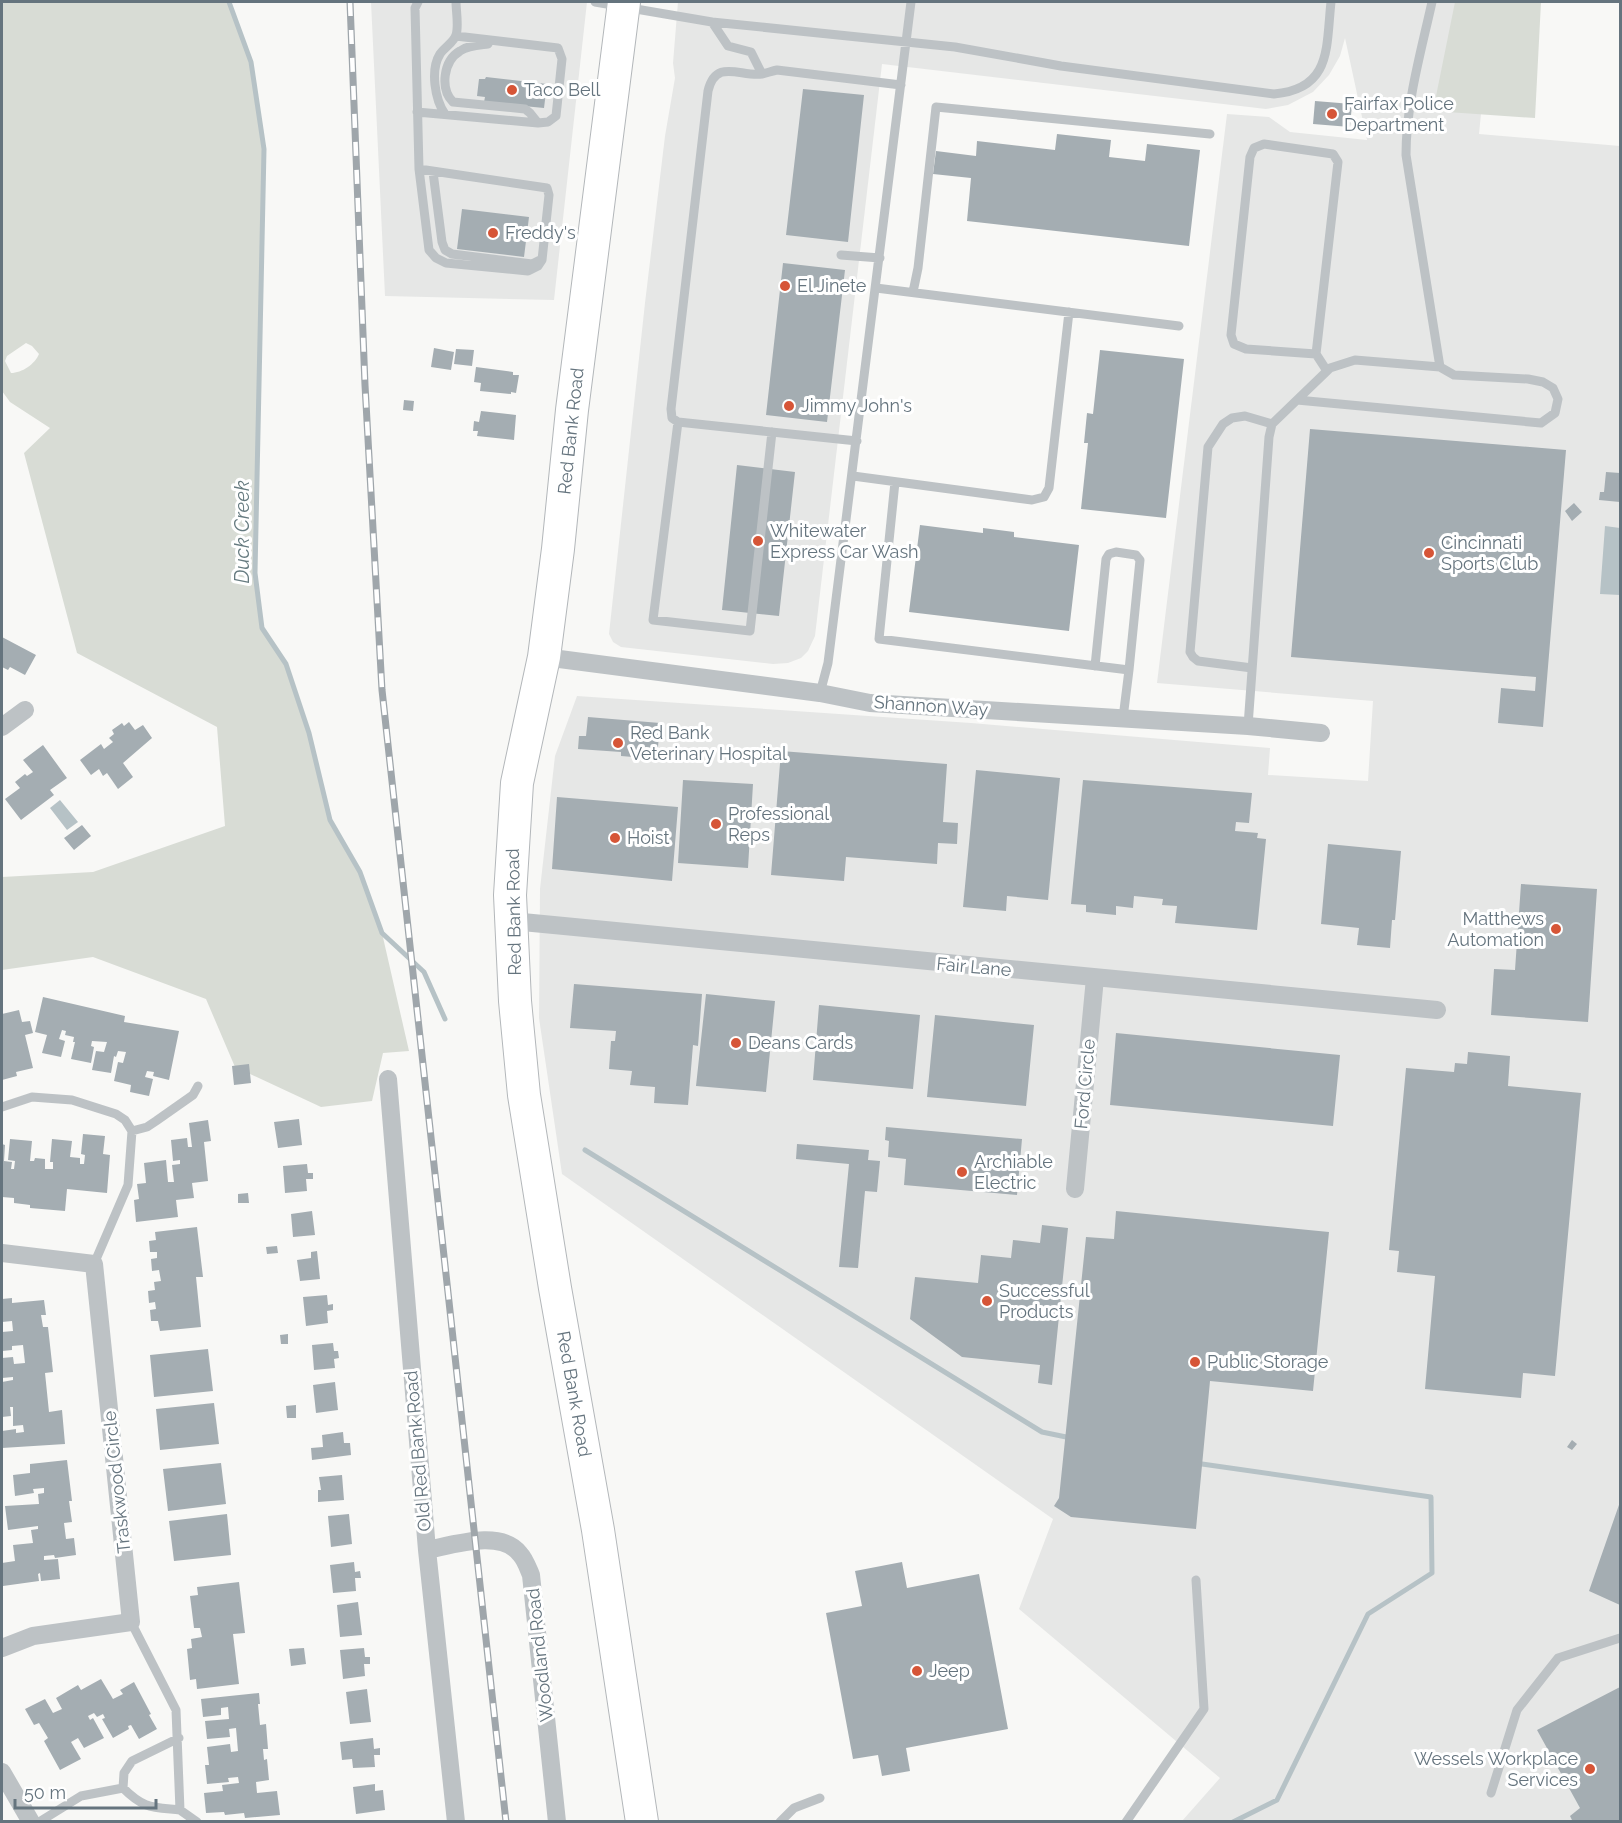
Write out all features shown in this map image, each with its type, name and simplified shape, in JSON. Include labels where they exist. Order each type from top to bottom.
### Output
[{"type":"highway","name":"Red Bank Road","points":[[614,3],[558,549],[544,657],[517,783],[510,893],[515,1001],[524,1095],[555,1288],[598,1530],[642,1821]]},
{"type":"street","name":"Shannon Way","points":[[544,657],[820,693],[870,702],[1248,726],[1321,733]]},
{"type":"street","points":[[2,727],[25,710]]},
{"type":"street","name":"Fair Lane","points":[[512,921],[1437,1010]]},
{"type":"street","name":"Ford Circle","points":[[1075,1189],[1095,978]]},
{"type":"street","name":"Old Red Bank Road","points":[[388,1079],[427,1550],[456,1821]]},
{"type":"street","points":[[2,1253],[94,1264]]},
{"type":"street","name":"Traskwood Circle","points":[[94,1264],[131,1622]]},
{"type":"street","name":"Woodland Road","points":[[427,1550],[475,1541],[502,1542],[513,1546],[531,1575],[557,1821]]},
{"type":"street","points":[[2,1648],[33,1636],[131,1622]]},
{"type":"street","points":[[2,1772],[31,1821]]},
{"type":"lane","points":[[418,2],[415,8],[419,169],[428,246],[436,258],[446,263],[528,271],[538,266],[543,256],[549,195],[546,188],[419,169]]},
{"type":"lane","points":[[445,114],[436,88],[437,63],[440,54],[456,36],[456,2]]},
{"type":"lane","points":[[820,693],[828,663],[853,476],[911,2]]},
{"type":"lane","points":[[614,3],[712,22],[907,41],[1161,80],[1274,94],[1292,93],[1317,75],[1324,60],[1331,2]]},
{"type":"lane","points":[[1432,2],[1410,103],[1406,155],[1440,367]]},
{"type":"lane","points":[[712,22],[728,46],[751,52],[762,74]]},
{"type":"lane","points":[[417,112],[538,123],[551,120],[557,113],[562,59],[560,50],[555,47],[456,36]]},
{"type":"lane","points":[[508,42],[470,46],[457,52],[446,71],[446,92],[453,102],[525,110],[530,112],[538,123]]},
{"type":"lane","points":[[857,441],[678,422],[672,418],[671,409],[709,87],[713,79],[722,72],[762,74],[777,69],[901,85]]},
{"type":"lane","points":[[913,292],[918,268],[936,107],[1210,134]]},
{"type":"lane","points":[[1316,354],[1246,349],[1234,344],[1231,335],[1250,157],[1254,148],[1264,144],[1333,154],[1338,162],[1316,354],[1328,371]]},
{"type":"lane","points":[[433,172],[442,242],[447,252],[532,264],[543,256]]},
{"type":"lane","points":[[841,255],[880,258]]},
{"type":"lane","points":[[876,288],[1179,326]]},
{"type":"lane","points":[[853,476],[1032,500],[1044,497],[1049,488],[1069,312]]},
{"type":"lane","points":[[1248,726],[1269,437],[1272,424],[1297,400],[1328,371],[1355,360],[1440,367],[1454,375],[1543,382],[1553,388],[1558,399],[1555,413],[1541,423],[1297,400]]},
{"type":"lane","points":[[1252,668],[1198,661],[1192,657],[1190,652],[1192,609],[1208,447],[1223,424],[1232,418],[1245,416],[1272,424]]},
{"type":"lane","points":[[678,422],[653,620],[750,631],[772,432]]},
{"type":"lane","points":[[895,482],[879,639],[1129,670]]},
{"type":"lane","points":[[1095,666],[1106,559],[1109,554],[1116,552],[1136,555],[1140,560],[1123,718]]},
{"type":"lane","points":[[132,1131],[147,1127],[156,1121],[193,1095],[198,1086]]},
{"type":"lane","points":[[2,1107],[32,1097],[72,1100],[116,1114],[125,1120],[132,1131],[128,1185],[94,1264]]},
{"type":"lane","points":[[1126,1821],[1204,1709],[1196,1580]]},
{"type":"lane","points":[[131,1622],[176,1710],[179,1738],[180,1810]]},
{"type":"lane","points":[[1491,1793],[1517,1710],[1558,1658],[1620,1638]]},
{"type":"lane","points":[[179,1738],[132,1761],[124,1773],[123,1788],[145,1806],[180,1810],[197,1821]]},
{"type":"lane","points":[[39,1821],[81,1796],[123,1788]]},
{"type":"lane","points":[[780,1821],[794,1808],[820,1798]]},
{"type":"shaded area","points":[[2,2],[229,2],[251,62],[264,149],[255,573],[262,628],[286,664],[309,733],[330,820],[360,872],[382,933],[409,1051],[383,1053],[372,1101],[321,1107],[235,1067],[206,999],[93,957],[2,970],[2,877],[93,872],[225,826],[217,727],[77,653],[24,453],[50,428],[10,402],[2,391]],"holes":[[[26,343],[39,354],[34,361],[24,370],[11,373],[5,361],[7,356]]]},
{"type":"shaded area","points":[[371,2],[587,2],[554,300],[385,296]]},
{"type":"shaded area","points":[[678,2],[1492,2],[1479,134],[1620,146],[1620,1821],[1182,1821],[1220,1778],[1019,1609],[1053,1519],[562,1174],[539,1018],[540,889],[555,756],[577,696],[971,723],[1270,748],[1268,775],[1368,781],[1373,701],[1157,683],[1227,114],[1269,117],[1290,132],[1367,140],[1345,38],[1340,56],[1329,75],[1313,92],[1288,105],[1266,109],[882,64],[815,636],[808,651],[801,658],[788,663],[773,664],[621,647],[613,642],[609,634],[645,303],[665,136],[675,78],[673,63]]},
{"type":"shaded area","points":[[1455,2],[1541,2],[1535,118],[1433,111]]},
{"type":"shaded area","points":[[1605,526],[1620,528],[1620,595],[1600,594]]},
{"type":"shaded area","points":[[60,800],[78,822],[67,830],[50,808]]},
{"type":"building","name":"Taco Bell","points":[[486,77],[547,84],[544,108],[484,102],[485,97],[477,96],[479,79]]},
{"type":"building","points":[[803,89],[864,95],[848,242],[786,235]]},
{"type":"building","name":"Fairfax Police Department","points":[[1315,101],[1352,104],[1350,127],[1313,124]]},
{"type":"building","points":[[1057,134],[1111,140],[1109,157],[1145,161],[1147,144],[1200,150],[1189,246],[967,221],[971,178],[933,174],[936,151],[976,156],[977,141],[1055,150]]},
{"type":"building","name":"Freddy's","points":[[462,209],[529,217],[524,257],[457,249]]},
{"type":"building","points":[[783,263],[845,270],[827,422],[766,415]]},
{"type":"building","points":[[434,348],[454,352],[451,370],[431,367]]},
{"type":"building","points":[[456,349],[474,350],[472,366],[454,364]]},
{"type":"building","points":[[1100,350],[1184,359],[1166,518],[1081,509],[1088,443],[1084,443],[1087,413],[1093,414]]},
{"type":"building","points":[[476,367],[513,372],[513,375],[519,375],[516,393],[480,391],[481,383],[474,382]]},
{"type":"building","points":[[404,400],[414,401],[413,411],[403,410]]},
{"type":"building","points":[[481,411],[516,415],[514,440],[477,436],[478,431],[473,431],[474,421],[479,422]]},
{"type":"building","name":"Cincinnati Sports Club","points":[[1310,429],[1566,450],[1543,727],[1498,723],[1501,688],[1535,691],[1536,677],[1291,657]]},
{"type":"building","name":"Whitewater Express Car Wash","points":[[737,465],[795,472],[779,616],[722,610]]},
{"type":"building","points":[[1606,472],[1620,473],[1620,502],[1599,500],[1600,492],[1604,492]]},
{"type":"building","points":[[1574,503],[1582,512],[1572,521],[1565,511]]},
{"type":"building","points":[[920,525],[983,533],[983,528],[1014,532],[1014,537],[1079,545],[1069,631],[909,612]]},
{"type":"building","points":[[2,637],[36,655],[25,675],[10,667],[8,670],[2,667]]},
{"type":"building","name":"Red Bank Veterinary Hospital","points":[[588,717],[660,723],[657,759],[621,756],[621,752],[578,749],[579,736],[586,736]]},
{"type":"building","points":[[129,722],[135,730],[143,725],[152,738],[123,763],[133,777],[118,789],[107,773],[103,776],[99,769],[91,775],[80,760],[101,744],[104,749],[113,742],[109,738],[114,734],[112,730],[122,723],[124,726]]},
{"type":"building","points":[[43,745],[67,778],[50,790],[54,795],[21,820],[5,799],[20,788],[15,782],[25,774],[27,776],[33,772],[23,760]]},
{"type":"building","points":[[781,751],[947,764],[943,822],[958,823],[957,844],[938,843],[937,864],[846,857],[844,881],[771,875]]},
{"type":"building","points":[[976,770],[1060,778],[1048,900],[1007,896],[1006,911],[963,907]]},
{"type":"building","name":"Professional Reps","points":[[683,780],[753,784],[748,868],[678,863]]},
{"type":"building","points":[[1083,780],[1252,793],[1249,823],[1236,822],[1235,831],[1258,833],[1257,838],[1266,839],[1257,930],[1175,923],[1177,906],[1162,905],[1163,899],[1134,896],[1133,908],[1116,906],[1116,915],[1086,912],[1086,905],[1071,904]]},
{"type":"building","name":"Hoist","points":[[557,797],[678,807],[672,881],[552,869]]},
{"type":"building","points":[[82,825],[91,836],[74,850],[64,838]]},
{"type":"building","points":[[1328,844],[1401,851],[1395,920],[1392,920],[1390,948],[1357,945],[1359,928],[1321,924]]},
{"type":"building","name":"Matthews Automation","points":[[1521,884],[1597,889],[1588,1022],[1491,1015],[1494,969],[1515,970]]},
{"type":"building","points":[[574,984],[702,994],[698,1046],[693,1045],[688,1105],[654,1103],[655,1087],[630,1085],[632,1071],[609,1069],[611,1041],[615,1041],[616,1031],[570,1028]]},
{"type":"building","name":"Deans Cards","points":[[706,994],[775,1001],[766,1092],[696,1086]]},
{"type":"building","points":[[43,997],[125,1016],[124,1022],[179,1031],[169,1080],[153,1076],[154,1072],[147,1071],[145,1077],[153,1079],[149,1096],[130,1092],[131,1085],[114,1081],[118,1062],[123,1063],[126,1052],[118,1051],[116,1057],[114,1056],[111,1073],[92,1070],[96,1051],[104,1052],[107,1042],[92,1041],[91,1046],[94,1047],[91,1063],[71,1059],[74,1037],[65,1035],[66,1031],[62,1030],[59,1039],[65,1041],[61,1057],[42,1053],[47,1035],[35,1032]]},
{"type":"building","points":[[819,1005],[920,1015],[913,1089],[813,1080]]},
{"type":"building","points":[[19,1010],[22,1022],[30,1021],[33,1033],[25,1035],[33,1068],[16,1072],[17,1076],[2,1080],[2,1014]]},
{"type":"building","points":[[935,1015],[1034,1025],[1026,1106],[927,1097]]},
{"type":"building","points":[[1116,1033],[1340,1055],[1333,1126],[1110,1105]]},
{"type":"building","points":[[1468,1052],[1510,1056],[1508,1086],[1581,1093],[1555,1376],[1523,1373],[1521,1398],[1425,1389],[1435,1276],[1397,1272],[1399,1251],[1389,1250],[1406,1068],[1454,1072],[1455,1063],[1467,1064]]},
{"type":"building","points":[[249,1064],[251,1083],[234,1085],[232,1066]]},
{"type":"building","points":[[299,1119],[302,1145],[278,1148],[274,1122]]},
{"type":"building","points":[[208,1120],[211,1141],[204,1142],[208,1181],[192,1183],[194,1198],[176,1200],[178,1217],[136,1222],[134,1200],[139,1199],[137,1184],[146,1183],[144,1163],[166,1160],[168,1182],[174,1182],[172,1165],[180,1164],[180,1160],[173,1161],[171,1140],[187,1138],[188,1147],[192,1147],[189,1123]]},
{"type":"building","name":"Archiable Electric","points":[[886,1127],[1022,1139],[1017,1195],[904,1185],[906,1159],[888,1157],[889,1141],[885,1140]]},
{"type":"building","points":[[83,1134],[105,1136],[103,1154],[110,1155],[107,1193],[67,1189],[65,1211],[30,1208],[30,1205],[14,1203],[14,1198],[2,1197],[2,1144],[5,1145],[4,1161],[12,1162],[11,1169],[14,1169],[15,1161],[8,1160],[10,1139],[32,1141],[30,1161],[34,1161],[35,1158],[45,1159],[45,1169],[53,1169],[53,1162],[50,1162],[52,1139],[72,1141],[70,1157],[80,1158],[80,1164],[84,1164],[85,1155],[81,1154]]},
{"type":"building","points":[[797,1144],[869,1150],[868,1160],[880,1161],[877,1192],[865,1191],[858,1268],[839,1267],[849,1164],[796,1159]]},
{"type":"building","points":[[307,1164],[308,1173],[313,1173],[313,1179],[306,1179],[307,1191],[285,1193],[283,1166]]},
{"type":"building","points":[[248,1193],[249,1203],[238,1203],[238,1194]]},
{"type":"building","points":[[312,1211],[315,1235],[293,1237],[291,1214]]},
{"type":"building","name":"Public Storage","points":[[1116,1211],[1329,1232],[1313,1391],[1210,1381],[1196,1529],[1071,1517],[1054,1506],[1059,1498],[1086,1237],[1114,1239]]},
{"type":"building","name":"Successful Products","points":[[1042,1225],[1068,1228],[1052,1385],[1038,1383],[1040,1365],[962,1357],[910,1319],[915,1277],[978,1283],[981,1255],[1011,1258],[1013,1240],[1040,1243]]},
{"type":"building","points":[[197,1227],[203,1277],[196,1277],[201,1327],[160,1331],[158,1321],[151,1321],[150,1310],[156,1309],[155,1302],[149,1303],[148,1291],[155,1290],[154,1282],[161,1281],[159,1270],[152,1271],[151,1259],[157,1258],[157,1252],[150,1252],[149,1241],[156,1240],[155,1232]]},
{"type":"building","points":[[277,1246],[278,1253],[267,1254],[266,1247]]},
{"type":"building","points":[[317,1251],[320,1279],[300,1281],[297,1260],[311,1258],[311,1252]]},
{"type":"building","points":[[327,1295],[328,1305],[333,1304],[333,1310],[327,1311],[328,1323],[306,1326],[303,1297]]},
{"type":"building","points":[[12,1298],[12,1303],[44,1300],[46,1315],[41,1315],[43,1327],[48,1327],[53,1372],[45,1373],[49,1412],[62,1410],[65,1444],[2,1448],[2,1431],[16,1429],[16,1433],[24,1432],[23,1425],[13,1426],[13,1407],[10,1407],[11,1416],[2,1417],[2,1382],[13,1380],[13,1377],[2,1378],[2,1358],[13,1357],[14,1364],[25,1363],[23,1345],[12,1346],[12,1350],[2,1351],[2,1332],[13,1331],[12,1321],[2,1322],[2,1299]]},
{"type":"building","points":[[288,1334],[288,1344],[281,1344],[280,1335]]},
{"type":"building","points":[[333,1343],[334,1351],[338,1351],[339,1358],[334,1359],[335,1368],[314,1370],[312,1345]]},
{"type":"building","points":[[208,1349],[213,1391],[154,1397],[150,1355]]},
{"type":"building","points":[[335,1382],[338,1410],[316,1413],[313,1385]]},
{"type":"building","points":[[214,1403],[219,1444],[160,1450],[156,1409]]},
{"type":"building","points":[[296,1405],[296,1418],[287,1418],[286,1406]]},
{"type":"building","points":[[343,1432],[344,1443],[350,1443],[351,1455],[312,1460],[311,1448],[323,1447],[322,1435]]},
{"type":"building","points":[[1572,1440],[1577,1444],[1572,1450],[1567,1447]]},
{"type":"building","points":[[67,1460],[72,1522],[64,1523],[66,1539],[74,1538],[76,1555],[55,1558],[54,1555],[44,1556],[44,1560],[58,1559],[60,1579],[41,1581],[40,1573],[38,1574],[39,1581],[3,1586],[2,1563],[15,1561],[13,1545],[33,1543],[31,1530],[38,1529],[38,1526],[8,1530],[5,1506],[39,1504],[38,1494],[44,1493],[44,1488],[33,1489],[34,1493],[15,1496],[13,1475],[30,1473],[30,1464]]},
{"type":"building","points":[[221,1463],[226,1504],[168,1511],[163,1469]]},
{"type":"building","points":[[342,1475],[344,1500],[318,1502],[318,1490],[321,1490],[319,1477]]},
{"type":"building","points":[[1620,1502],[1620,1605],[1589,1591]]},
{"type":"building","points":[[227,1514],[231,1555],[174,1561],[169,1521]]},
{"type":"building","points":[[349,1514],[352,1544],[331,1547],[328,1516]]},
{"type":"building","points":[[354,1562],[355,1572],[360,1571],[361,1578],[355,1578],[356,1591],[333,1593],[330,1565]]},
{"type":"building","name":"Jeep","points":[[902,1562],[907,1588],[979,1574],[1008,1729],[906,1748],[910,1771],[882,1776],[878,1755],[853,1759],[826,1613],[862,1606],[855,1571]]},
{"type":"building","points":[[239,1582],[245,1633],[233,1634],[239,1684],[197,1689],[196,1679],[190,1680],[187,1649],[192,1648],[191,1639],[202,1637],[200,1628],[194,1628],[190,1596],[198,1595],[197,1587]]},
{"type":"building","points":[[358,1602],[362,1635],[340,1637],[337,1605]]},
{"type":"building","points":[[304,1648],[306,1664],[291,1666],[289,1649]]},
{"type":"building","points":[[364,1648],[365,1657],[370,1657],[370,1664],[364,1664],[365,1676],[343,1679],[340,1650]]},
{"type":"building","points":[[101,1679],[113,1699],[123,1694],[120,1690],[134,1682],[157,1729],[139,1739],[131,1725],[128,1726],[129,1729],[113,1738],[102,1719],[105,1718],[103,1714],[97,1717],[94,1713],[88,1716],[90,1720],[93,1718],[104,1738],[84,1748],[78,1738],[71,1742],[81,1759],[60,1770],[44,1741],[48,1738],[39,1723],[34,1725],[25,1709],[45,1699],[53,1713],[62,1709],[56,1698],[78,1685],[81,1690]]},
{"type":"building","name":"Wessels Workplace Services","points":[[1620,1687],[1620,1822],[1573,1822],[1570,1816],[1580,1808],[1537,1730]]},
{"type":"building","points":[[367,1689],[371,1722],[350,1724],[346,1692]]},
{"type":"building","points":[[259,1693],[260,1725],[266,1724],[268,1749],[263,1749],[264,1760],[267,1759],[269,1780],[256,1782],[257,1793],[277,1791],[280,1815],[245,1818],[244,1813],[225,1815],[224,1812],[206,1813],[204,1793],[223,1791],[222,1785],[239,1783],[238,1777],[228,1778],[229,1782],[207,1784],[205,1765],[209,1765],[207,1747],[230,1744],[231,1752],[238,1751],[236,1728],[229,1729],[230,1737],[207,1739],[205,1721],[229,1719],[228,1707],[221,1708],[221,1715],[203,1717],[201,1699]]},
{"type":"building","points":[[373,1738],[374,1749],[380,1748],[380,1755],[374,1755],[375,1767],[353,1768],[352,1759],[342,1760],[340,1742]]},
{"type":"building","points":[[375,1784],[375,1791],[383,1790],[385,1810],[356,1814],[353,1787]]},
{"type":"waterway","name":"Duck Creek","points":[[229,2],[251,62],[264,149],[255,573],[262,628],[286,664],[309,733],[330,820],[360,872],[382,933],[424,972],[445,1019]]},
{"type":"waterway","points":[[585,1150],[1042,1432],[1071,1438]]},
{"type":"waterway","points":[[1195,1463],[1431,1497],[1432,1573],[1368,1614],[1277,1800],[1233,1822]]},
{"type":"railway","points":[[350,2],[365,385],[382,690],[506,1822]]},
{"type":"place","name":"Taco Bell","points":[[512,90]]},
{"type":"place","name":"Fairfax Police Department","points":[[1332,114]]},
{"type":"place","name":"Freddy's","points":[[493,233]]},
{"type":"place","name":"El Jinete","points":[[785,286]]},
{"type":"place","name":"Jimmy John's","points":[[789,406]]},
{"type":"place","name":"Whitewater Express Car Wash","points":[[758,541]]},
{"type":"place","name":"Cincinnati Sports Club","points":[[1429,553]]},
{"type":"place","name":"Red Bank Veterinary Hospital","points":[[618,743]]},
{"type":"place","name":"Professional Reps","points":[[716,824]]},
{"type":"place","name":"Hoist","points":[[615,838]]},
{"type":"place","name":"Matthews Automation","points":[[1556,929]]},
{"type":"place","name":"Deans Cards","points":[[736,1043]]},
{"type":"place","name":"Archiable Electric","points":[[962,1172]]},
{"type":"place","name":"Successful Products","points":[[987,1301]]},
{"type":"place","name":"Public Storage","points":[[1195,1362]]},
{"type":"place","name":"Jeep","points":[[917,1671]]},
{"type":"place","name":"Wessels Workplace Services","points":[[1590,1769]]}]
